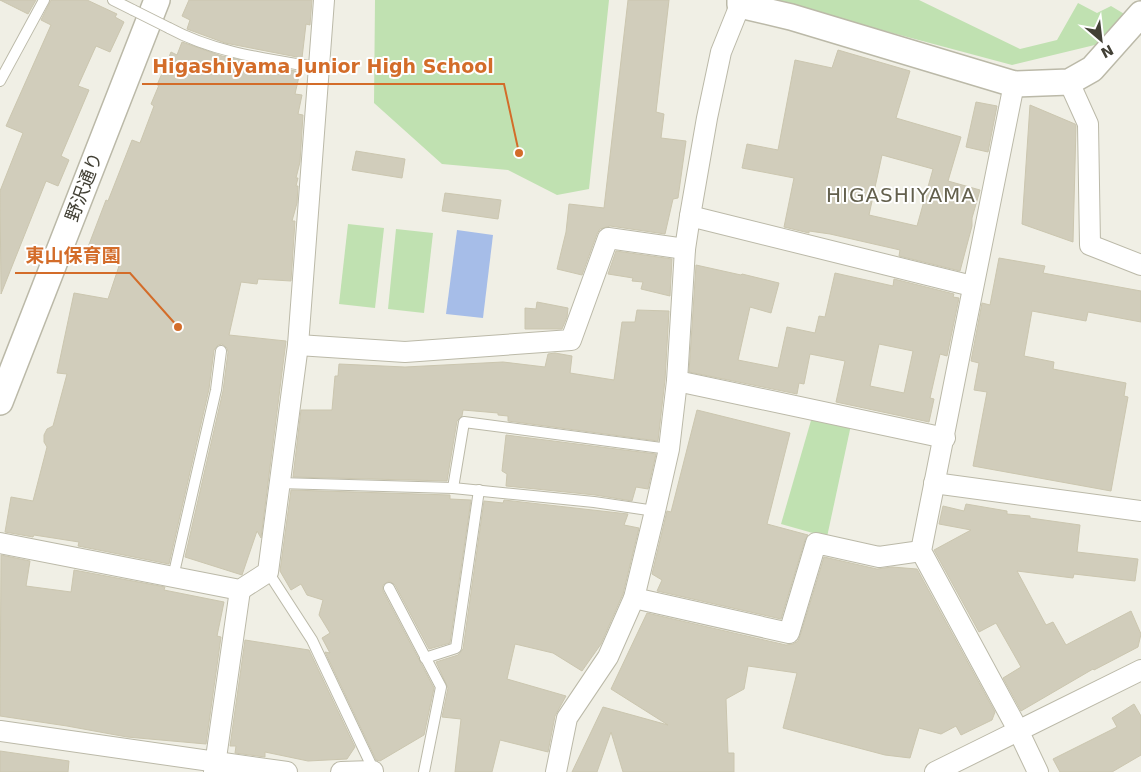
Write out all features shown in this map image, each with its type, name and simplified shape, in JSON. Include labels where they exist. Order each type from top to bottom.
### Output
[{"type":"street","name":"野沢通り","points":[[0,402],[157,0]]},
{"type":"street","points":[[0,543],[240,590],[268,572],[298,346],[324,0]]},
{"type":"street","points":[[556,772],[567,718],[608,657],[634,598],[655,511],[669,450],[677,381],[685,249],[690,216],[721,52],[740,3],[1014,84],[1069,82],[1092,69],[1141,14]]},
{"type":"street","points":[[1069,82],[1088,124],[1090,245],[1141,265]]},
{"type":"street","points":[[1014,84],[972,286],[921,551],[1018,730],[1038,772]]},
{"type":"street","points":[[690,216],[972,286]]},
{"type":"street","points":[[298,346],[405,352],[571,340],[608,238],[685,249]]},
{"type":"street","points":[[677,381],[944,438]]},
{"type":"street","points":[[934,483],[1141,511]]},
{"type":"street","points":[[634,598],[789,633],[816,543],[878,557],[921,551]]},
{"type":"street","points":[[214,766],[240,590]]},
{"type":"street","points":[[935,772],[1141,670]]},
{"type":"street","points":[[0,731],[214,766],[287,772]]},
{"type":"street","points":[[341,772],[374,771]]},
{"type":"lane","points":[[0,81],[44,0]]},
{"type":"lane","points":[[113,0],[186,37],[227,51],[320,68]]},
{"type":"lane","points":[[173,577],[216,390],[221,351]]},
{"type":"lane","points":[[453,488],[464,422],[669,450]]},
{"type":"lane","points":[[279,483],[453,488],[594,502],[655,511]]},
{"type":"lane","points":[[425,658],[456,648],[479,490]]},
{"type":"lane","points":[[268,572],[312,640],[374,771]]},
{"type":"lane","points":[[389,588],[441,688],[424,772]]},
{"type":"green space","points":[[375,0],[609,0],[589,189],[557,195],[508,170],[442,164],[374,103]]},
{"type":"green space","points":[[769,0],[919,0],[1020,49],[1057,40],[1078,3],[1097,13],[1111,6],[1126,15],[1103,43],[1012,65]]},
{"type":"green space","points":[[348,224],[384,228],[375,308],[339,304]]},
{"type":"green space","points":[[396,229],[433,233],[424,313],[388,309]]},
{"type":"green space","points":[[812,417],[851,425],[827,537],[781,524]]},
{"type":"water","points":[[457,230],[493,235],[483,318],[446,314]]},
{"type":"building","points":[[0,0],[36,0],[28,14]]},
{"type":"building","points":[[51,0],[87,0],[117,14],[115,17],[124,22],[110,52],[96,46],[78,86],[89,90],[61,156],[69,160],[58,186],[46,181],[1,294],[0,191],[23,133],[6,126],[51,25],[41,20]]},
{"type":"building","points":[[189,0],[312,0],[310,25],[306,24],[302,58],[225,43],[187,29],[190,20],[182,16]]},
{"type":"building","points":[[628,0],[669,0],[656,112],[664,114],[661,138],[686,141],[678,198],[673,199],[665,234],[610,226],[600,229],[582,275],[557,269],[566,232],[569,204],[604,208]]},
{"type":"building","points":[[182,42],[222,56],[300,72],[295,94],[302,95],[298,114],[303,115],[300,162],[296,178],[298,178],[296,186],[298,186],[297,203],[292,221],[295,221],[291,281],[258,279],[257,284],[241,282],[229,335],[286,341],[261,538],[257,531],[242,575],[185,557],[223,391],[228,352],[227,348],[222,344],[218,345],[214,350],[209,389],[169,564],[78,546],[79,542],[5,532],[11,497],[33,501],[47,447],[44,442],[44,435],[47,429],[53,426],[67,374],[57,373],[74,293],[108,299],[121,260],[88,247],[132,140],[140,143],[154,106],[151,104],[159,85],[157,85],[171,52],[177,55]]},
{"type":"building","points":[[838,50],[910,71],[896,118],[961,137],[948,181],[980,190],[960,271],[899,256],[900,250],[830,234],[809,231],[809,233],[784,227],[794,178],[742,168],[747,144],[778,150],[795,60],[832,68]],"holes":[[[882,155],[933,169],[917,226],[869,215]]]},
{"type":"building","points":[[976,102],[997,106],[988,152],[966,147]]},
{"type":"building","points":[[1030,105],[1076,126],[1073,242],[1022,224]]},
{"type":"building","points":[[356,151],[405,159],[402,178],[352,170]]},
{"type":"building","points":[[445,193],[501,200],[498,219],[442,211]]},
{"type":"building","points":[[616,251],[672,259],[670,296],[641,289],[643,282],[632,281],[633,278],[608,274]]},
{"type":"building","points":[[999,258],[1045,266],[1043,273],[1141,291],[1141,322],[1088,312],[1086,321],[1032,311],[1024,356],[1054,362],[1053,369],[1126,383],[1124,396],[1128,397],[1111,491],[973,466],[987,392],[974,390],[979,363],[971,361],[982,303],[990,305]]},
{"type":"building","points":[[696,265],[779,283],[771,313],[750,307],[738,360],[778,368],[787,327],[815,333],[819,316],[825,317],[835,273],[893,286],[894,279],[954,294],[953,297],[959,298],[947,356],[940,354],[930,398],[934,399],[929,422],[836,402],[845,361],[810,354],[804,384],[799,383],[797,394],[689,372]],"holes":[[[879,344],[913,351],[904,393],[870,386]]]},
{"type":"building","points":[[537,302],[568,308],[567,317],[562,329],[525,329],[525,308],[536,309]]},
{"type":"building","points":[[637,310],[669,311],[665,380],[658,441],[508,421],[508,416],[498,415],[498,413],[463,410],[462,416],[457,421],[447,481],[293,477],[301,410],[332,410],[335,376],[338,376],[339,364],[405,367],[503,362],[545,367],[548,354],[555,353],[572,356],[570,373],[614,380],[622,322],[635,322]]},
{"type":"building","points":[[697,410],[790,433],[767,524],[808,535],[781,619],[657,591],[662,580],[652,574],[667,511],[671,512]]},
{"type":"building","points":[[506,435],[656,454],[648,489],[636,487],[632,501],[595,495],[506,486],[507,474],[502,471]]},
{"type":"building","points":[[291,490],[450,495],[450,499],[471,500],[450,643],[429,649],[395,585],[389,581],[383,585],[383,591],[434,688],[424,735],[380,761],[376,760],[325,652],[330,653],[322,638],[330,633],[319,615],[323,600],[307,595],[301,584],[291,590],[280,571]]},
{"type":"building","points":[[504,500],[628,514],[624,525],[639,528],[623,594],[601,644],[582,671],[553,653],[515,644],[507,679],[566,696],[555,716],[548,752],[500,740],[492,772],[455,772],[461,719],[442,717],[448,688],[436,662],[458,655],[463,649],[484,501],[503,503]]},
{"type":"building","points":[[966,504],[1007,511],[1007,514],[1080,525],[1077,552],[1138,559],[1135,581],[1074,574],[1073,578],[1017,571],[1046,625],[1053,622],[1066,645],[1131,611],[1141,634],[1138,647],[1093,669],[1021,711],[1003,678],[1021,667],[996,623],[979,632],[934,550],[971,530],[939,524],[943,506],[964,511]]},
{"type":"building","points":[[1,555],[30,561],[26,586],[71,592],[74,570],[165,587],[164,590],[224,602],[217,636],[221,637],[206,744],[127,737],[0,716]]},
{"type":"building","points":[[824,557],[877,569],[892,567],[917,569],[995,712],[992,720],[961,735],[956,726],[941,734],[919,728],[910,758],[885,755],[783,728],[797,673],[748,666],[744,689],[726,699],[728,753],[734,753],[734,772],[623,772],[611,732],[597,772],[572,772],[603,707],[668,725],[611,689],[647,613],[786,645],[793,644],[798,641],[800,636]]},
{"type":"building","points":[[245,640],[309,650],[355,747],[347,759],[308,761],[265,752],[265,757],[235,753],[236,746],[230,746]]},
{"type":"building","points":[[1134,704],[1141,716],[1141,755],[1112,772],[1060,772],[1053,759],[1117,727],[1112,718]]},
{"type":"building","points":[[0,751],[69,761],[68,772],[0,772]]},
{"type":"place","name":"Higashiyama Junior High School","points":[[519,153]]},
{"type":"place","name":"東山保育園","points":[[178,327]]},
{"type":"district","name":"HIGASHIYAMA","points":[[901,195]]}]
